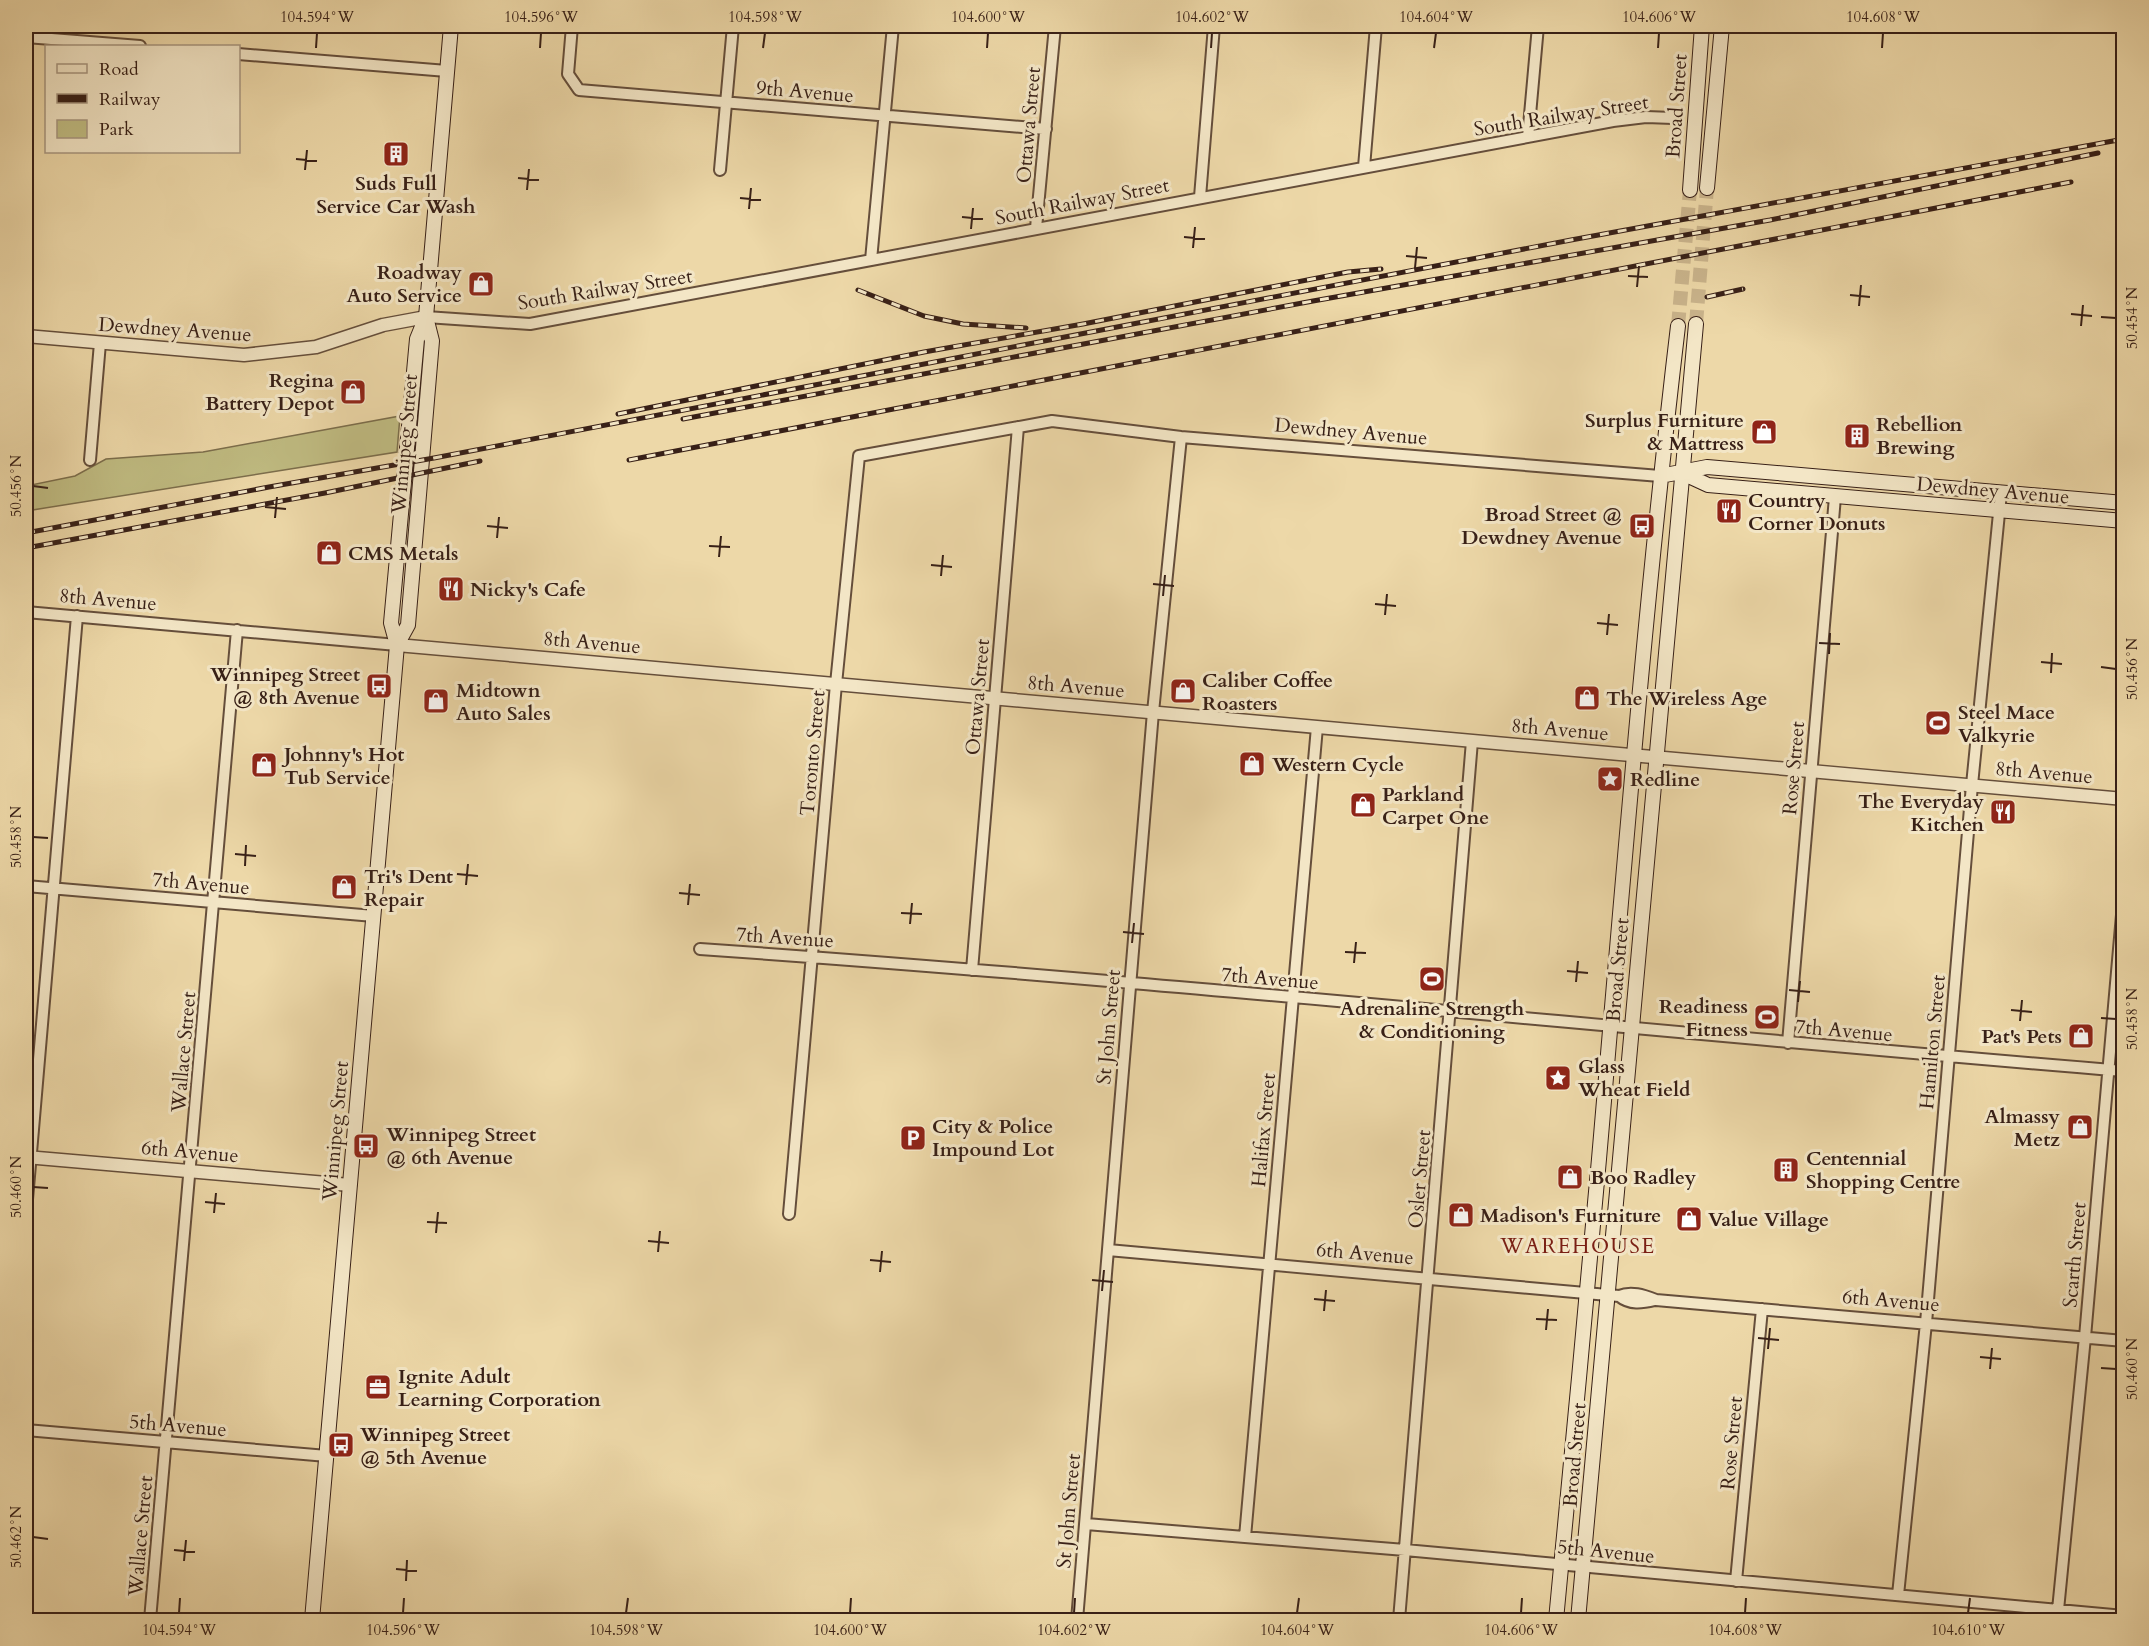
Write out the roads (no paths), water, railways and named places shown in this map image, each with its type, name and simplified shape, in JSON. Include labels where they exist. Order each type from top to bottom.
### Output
[{"type":"main road","name":"Winnipeg Street","points":[[312,1620],[397,645],[408,625],[409,614],[432,340],[426,317],[451,26]]},
{"type":"main road","name":"Broad Street","points":[[1690,190],[1702,26]]},
{"type":"main road","name":"Broad Street","points":[[1707,188],[1722,26]]},
{"type":"main road","name":"Broad Street","points":[[1578,1620],[1613,1296],[1632,1028],[1696,324]]},
{"type":"main road","name":"Broad Street","points":[[1556,1620],[1587,1294],[1633,755],[1660,476],[1678,326]]},
{"type":"main road","name":"Dewdney Avenue","points":[[1660,476],[1707,467],[2124,503]]},
{"type":"main road","name":"Dewdney Avenue","points":[[1682,473],[1708,485],[2124,521]]},
{"type":"street","name":"9th Avenue","points":[[572,26],[568,74],[579,90],[1046,129]]},
{"type":"street","points":[[720,170],[733,26]]},
{"type":"street","points":[[871,260],[892,26]]},
{"type":"street","name":"Ottawa Street","points":[[1036,228],[1055,26]]},
{"type":"street","points":[[1200,197],[1214,26]]},
{"type":"street","points":[[1364,167],[1376,26]]},
{"type":"street","points":[[1528,137],[1538,26]]},
{"type":"street","points":[[26,37],[128,45]]},
{"type":"street","points":[[240,54],[447,71]]},
{"type":"street","name":"South Railway Street","points":[[426,317],[530,324],[1613,121],[1646,117],[1673,118]]},
{"type":"street","name":"Dewdney Avenue","points":[[26,336],[244,356],[316,347],[383,325],[426,317]]},
{"type":"street","points":[[90,460],[100,343]]},
{"type":"street","name":"Dewdney Avenue","points":[[1018,427],[1052,421],[1181,437],[1660,476]]},
{"type":"street","name":"Ottawa Street","points":[[972,970],[1018,427]]},
{"type":"street","name":"Toronto Street","points":[[789,1214],[836,684],[859,456],[1018,427]]},
{"type":"street","name":"St John Street","points":[[1077,1620],[1153,712],[1181,437]]},
{"type":"street","name":"Hamilton Street","points":[[1898,1595],[1926,1323],[1972,785],[2001,493]]},
{"type":"street","name":"Rose Street","points":[[1788,1043],[1835,496]]},
{"type":"street","name":"8th Avenue","points":[[26,612],[2124,799]]},
{"type":"street","points":[[26,1211],[28,1157],[77,616]]},
{"type":"street","name":"Wallace Street","points":[[150,1620],[237,630]]},
{"type":"street","name":"Halifax Street","points":[[1245,1537],[1317,727]]},
{"type":"street","name":"Osler Street","points":[[1400,1620],[1472,741]]},
{"type":"street","name":"7th Avenue","points":[[26,886],[374,916]]},
{"type":"street","name":"Scarth Street","points":[[2058,1615],[2124,891]]},
{"type":"street","name":"7th Avenue","points":[[700,949],[1130,983],[2124,1071]]},
{"type":"street","name":"6th Avenue","points":[[28,1157],[350,1185]]},
{"type":"street","name":"6th Avenue","points":[[1108,1250],[1613,1296],[1625,1302],[1643,1303],[1656,1300],[2124,1341]]},
{"type":"street","name":"Rose Street","points":[[1736,1581],[1762,1309]]},
{"type":"street","name":"5th Avenue","points":[[26,1430],[327,1456]]},
{"type":"street","name":"5th Avenue","points":[[1086,1524],[1405,1550],[1898,1595],[2058,1615],[2124,1616]]},
{"type":"tunnel","points":[[1696,324],[1707,188]]},
{"type":"tunnel","points":[[1678,326],[1690,190]]},
{"type":"railway","points":[[26,533],[434,458],[1571,240],[2124,139]]},
{"type":"railway","points":[[683,419],[1313,301],[1770,220],[2098,153]]},
{"type":"railway","points":[[629,460],[2071,182]]},
{"type":"railway","points":[[618,414],[924,352],[1083,324],[1348,272],[1381,269]]},
{"type":"railway","points":[[1707,297],[1743,289]]},
{"type":"railway","points":[[858,290],[924,316],[963,324],[1026,328]]},
{"type":"railway","points":[[26,548],[325,493],[480,461]]},
{"type":"place","name":"Suds Full Service Car Wash","points":[[396,154]]},
{"type":"place","name":"Roadway Auto Service","points":[[481,284]]},
{"type":"place","name":"Regina Battery Depot","points":[[353,392]]},
{"type":"place","name":"Surplus Furniture & Mattress","points":[[1764,432]]},
{"type":"place","name":"Rebellion Brewing","points":[[1857,436]]},
{"type":"place","name":"Country Corner Donuts","points":[[1729,511]]},
{"type":"place","name":"Broad Street @ Dewdney Avenue","points":[[1642,526]]},
{"type":"place","name":"CMS Metals","points":[[329,553]]},
{"type":"place","name":"Nicky's Cafe","points":[[451,589]]},
{"type":"place","name":"Winnipeg Street @ 8th Avenue","points":[[379,686]]},
{"type":"place","name":"Caliber Coffee Roasters","points":[[1183,691]]},
{"type":"place","name":"The Wireless Age","points":[[1587,698]]},
{"type":"place","name":"Midtown Auto Sales","points":[[436,701]]},
{"type":"place","name":"Steel Mace Valkyrie","points":[[1938,723]]},
{"type":"place","name":"Western Cycle","points":[[1252,764]]},
{"type":"place","name":"Johnny's Hot Tub Service","points":[[264,765]]},
{"type":"place","name":"Redline","points":[[1610,779]]},
{"type":"place","name":"Parkland Carpet One","points":[[1363,805]]},
{"type":"place","name":"The Everyday Kitchen","points":[[2003,812]]},
{"type":"place","name":"Tri's Dent Repair","points":[[344,887]]},
{"type":"place","name":"Adrenaline Strength & Conditioning","points":[[1432,979]]},
{"type":"place","name":"Readiness Fitness","points":[[1767,1017]]},
{"type":"place","name":"Pat's Pets","points":[[2081,1036]]},
{"type":"place","name":"Glass Wheat Field","points":[[1558,1078]]},
{"type":"place","name":"Almassy Metz","points":[[2080,1127]]},
{"type":"place","name":"City & Police Impound Lot","points":[[913,1138]]},
{"type":"place","name":"Winnipeg Street @ 6th Avenue","points":[[366,1146]]},
{"type":"place","name":"Centennial Shopping Centre","points":[[1786,1170]]},
{"type":"place","name":"Boo Radley","points":[[1570,1177]]},
{"type":"place","name":"Madison's Furniture","points":[[1461,1215]]},
{"type":"place","name":"Value Village","points":[[1689,1219]]},
{"type":"place","name":"Ignite Adult Learning Corporation","points":[[378,1387]]},
{"type":"place","name":"Winnipeg Street @ 5th Avenue","points":[[341,1445]]},
{"type":"district","name":"WAREHOUSE","points":[[1578,1246]]}]
